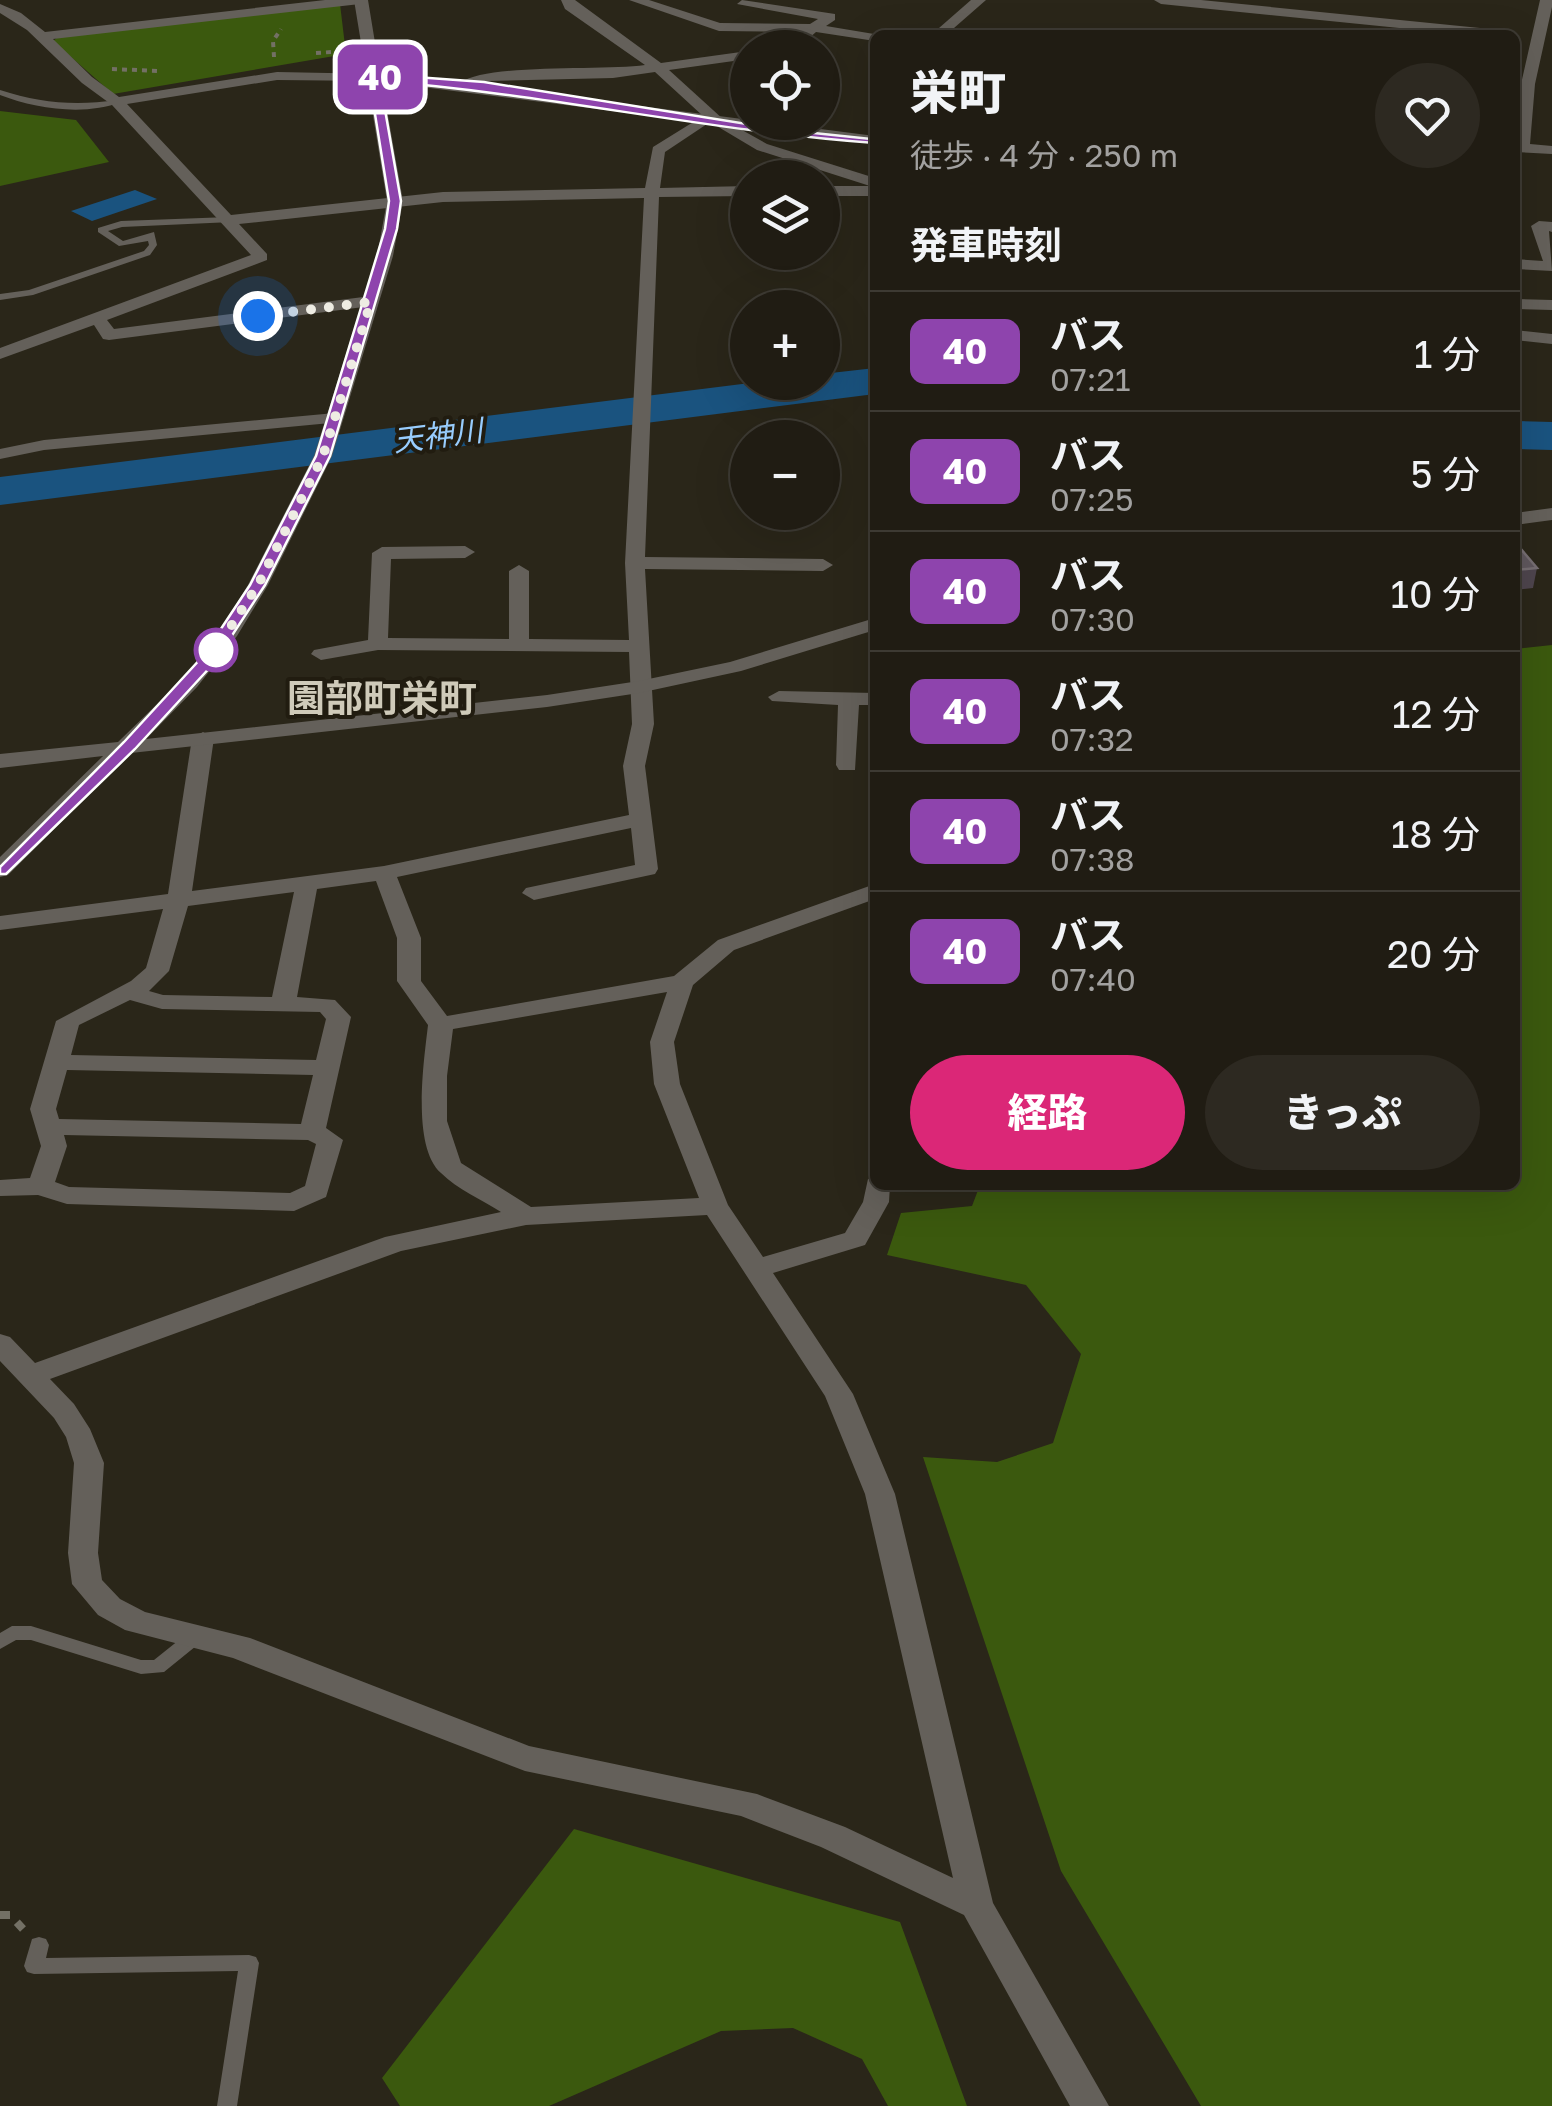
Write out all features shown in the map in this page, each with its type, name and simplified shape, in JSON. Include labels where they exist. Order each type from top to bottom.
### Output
[{"type":"street","points":[[0,870],[190,683],[227,636],[258,585],[325,449],[385,256],[395,201],[360,0],[40,36]]},
{"type":"street","points":[[568,0],[570,6],[657,67],[712,121],[762,147],[870,180]]},
{"type":"street","points":[[636,0],[719,27],[813,28],[870,36]]},
{"type":"street","points":[[752,0],[744,4],[830,17],[811,30]]},
{"type":"street","points":[[944,30],[980,0]]},
{"type":"street","points":[[1161,0],[1459,30]]},
{"type":"street","points":[[1521,84],[1539,38],[1546,0]]},
{"type":"street","points":[[0,8],[40,36],[98,92],[117,102],[261,257],[0,354]]},
{"type":"street","points":[[1327,30],[1331,18]]},
{"type":"street","points":[[1520,36],[1539,38]]},
{"type":"street","points":[[466,84],[483,77],[613,74],[730,57]]},
{"type":"street","points":[[117,102],[246,79],[342,74],[466,84],[785,134],[870,140]]},
{"type":"street","points":[[534,892],[647,869],[634,766],[643,724],[638,687],[635,562],[652,192],[658,150],[712,121]]},
{"type":"street","points":[[1520,149],[1552,150]]},
{"type":"street","points":[[229,220],[395,201],[730,191]]},
{"type":"street","points":[[840,191],[870,191]]},
{"type":"street","points":[[1520,264],[1552,265],[1539,226]]},
{"type":"street","points":[[97,317],[108,335],[371,302]]},
{"type":"street","points":[[1520,304],[1552,305]]},
{"type":"street","points":[[1520,335],[1552,339]]},
{"type":"street","points":[[0,454],[44,445],[334,418]]},
{"type":"street","points":[[1520,518],[1552,514]]},
{"type":"street","points":[[378,644],[382,553],[465,552]]},
{"type":"street","points":[[635,562],[823,565]]},
{"type":"street","points":[[518,644],[519,571]]},
{"type":"street","points":[[0,760],[547,701],[638,687],[734,667],[870,626]]},
{"type":"street","points":[[321,654],[378,644],[638,646]]},
{"type":"street","points":[[779,698],[870,699]]},
{"type":"street","points":[[847,764],[849,699]]},
{"type":"street","points":[[40,1186],[54,1146],[43,1109],[68,1021],[127,992],[156,971],[185,874],[203,738]]},
{"type":"street","points":[[0,923],[384,873],[640,820]]},
{"type":"street","points":[[384,873],[409,938],[410,981],[423,1005],[441,1024]]},
{"type":"street","points":[[283,1004],[307,883]]},
{"type":"street","points":[[441,1024],[682,982],[726,945],[870,893]]},
{"type":"street","points":[[682,982],[662,1042],[667,1084],[715,1206],[840,1394],[880,1494],[976,1905],[1070,2077],[1091,2106]]},
{"type":"street","points":[[127,992],[162,1002],[326,1005],[339,1017],[312,1132]]},
{"type":"street","points":[[441,1024],[434,1076],[434,1120],[449,1168],[526,1216]]},
{"type":"street","points":[[57,1062],[327,1068]]},
{"type":"street","points":[[0,1188],[40,1186],[67,1195],[294,1202],[317,1191],[330,1140],[312,1132],[49,1128]]},
{"type":"street","points":[[756,1268],[855,1239],[876,1202],[877,1190]]},
{"type":"street","points":[[31,1375],[395,1244],[526,1216],[715,1206]]},
{"type":"street","points":[[0,1344],[64,1411],[80,1436],[89,1463],[83,1553],[87,1584],[109,1607],[136,1622],[238,1647],[525,1758],[745,1802],[834,1837],[976,1905]]},
{"type":"lane","points":[[0,92],[24,102],[60,107],[117,102]]},
{"type":"lane","points":[[152,237],[122,244],[101,230],[120,224],[229,220]]},
{"type":"lane","points":[[0,296],[30,292],[147,253],[153,245],[149,224]]},
{"type":"lane","points":[[0,1642],[12,1634],[31,1634],[141,1667],[158,1667],[196,1636]]},
{"type":"lane","points":[[39,1946],[34,1966],[249,1963],[228,2106]]},
{"type":"path","points":[[274,57],[273,41],[282,27],[276,22]]},
{"type":"path","points":[[302,54],[369,49]]},
{"type":"path","points":[[258,59],[288,56]]},
{"type":"path","points":[[97,66],[137,72],[166,70]]},
{"type":"green space","points":[[340,4],[346,54],[113,94],[53,41],[59,36]]},
{"type":"green space","points":[[0,111],[76,120],[109,162],[0,186]]},
{"type":"green space","points":[[1552,645],[1552,2106],[1201,2106],[1061,1871],[923,1457],[997,1462],[1053,1443],[1081,1354],[1026,1285],[887,1255],[901,1213],[972,1206],[978,1190],[1520,1190],[1520,648]]},
{"type":"green space","points":[[574,1829],[900,1922],[967,2106],[888,2106],[862,2059],[793,2028],[721,2031],[549,2106],[400,2106],[382,2078]]},
{"type":"water","points":[[135,190],[157,199],[92,221],[71,211]]},
{"type":"building","points":[[1520,548],[1537,568],[1520,570]]},
{"type":"waterway","name":"天神川","points":[[0,491],[870,382]]},
{"type":"waterway","name":"天神川","points":[[1520,435],[1552,436]]},
{"type":"bus line","name":"40","points":[[0,870],[130,746],[209,660],[258,585],[323,456],[385,256],[395,201],[374,77],[538,93],[785,134],[870,140]]},
{"type":"district","name":"園部町栄町","points":[[382,699]]},
{"type":"route","points":[[216,650],[209,660],[258,585],[323,456],[371,302],[258,316]]}]
